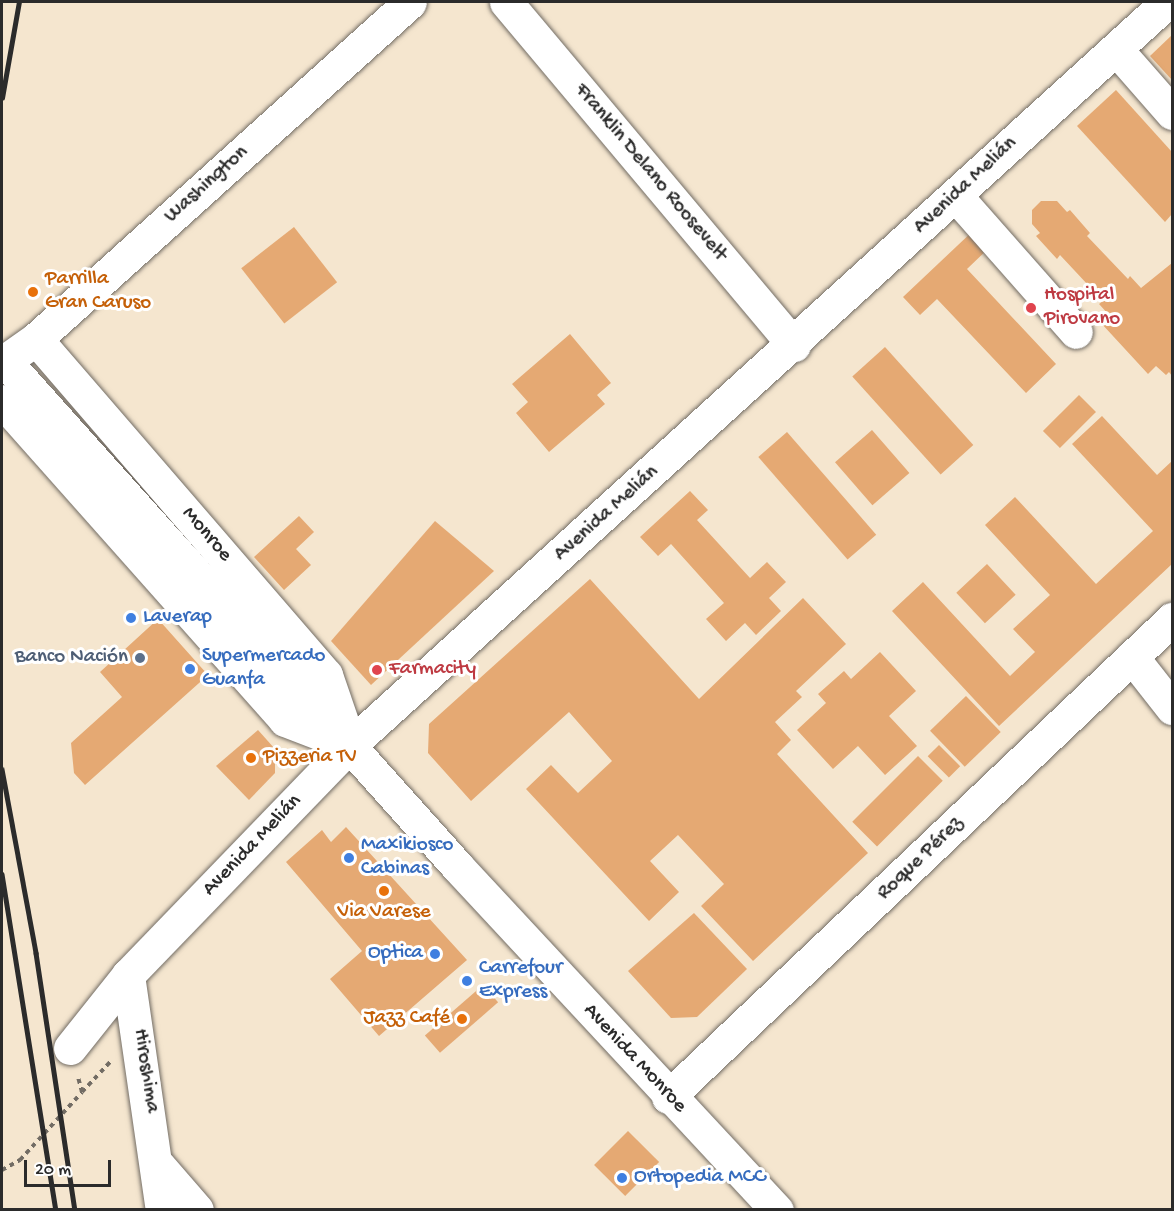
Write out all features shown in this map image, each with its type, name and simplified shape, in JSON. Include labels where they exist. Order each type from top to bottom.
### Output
[{"type":"street","name":"Washington","points":[[8,367],[36,339],[411,2]]},
{"type":"street","name":"Franklin Delano Roosevelt","points":[[506,2],[794,345]]},
{"type":"street","name":"Avenida Melián","points":[[70,1048],[128,975],[350,745],[794,345],[1167,2]]},
{"type":"street","points":[[1116,49],[1173,113]]},
{"type":"street","points":[[956,196],[1076,332]]},
{"type":"street","name":"Monroe","points":[[36,339],[327,675],[350,745]]},
{"type":"street","name":"Monroe","points":[[8,367],[350,745]]},
{"type":"street","points":[[2,401],[285,720],[350,745]]},
{"type":"street","name":"Roque Pérez","points":[[669,1096],[1173,619]]},
{"type":"street","points":[[1132,657],[1173,708]]},
{"type":"street","name":"Avenida Monroe","points":[[350,745],[669,1096],[777,1209]]},
{"type":"street","name":"Hiroshima","points":[[128,975],[159,1166],[162,1209]]},
{"type":"street","points":[[159,1166],[197,1209]]},
{"type":"path","points":[[2,1170],[20,1160],[82,1092],[70,1048]]},
{"type":"building","points":[[1172,35],[1172,80],[1150,56]]},
{"type":"building","points":[[1116,90],[1172,152],[1172,214],[1165,222],[1077,126]]},
{"type":"building","points":[[1041,201],[1057,201],[1067,212],[1070,210],[1090,233],[1087,236],[1128,279],[1130,276],[1141,288],[1172,263],[1172,376],[1169,372],[1166,375],[1156,366],[1148,374],[1101,323],[1109,315],[1099,304],[1103,301],[1060,255],[1057,259],[1036,236],[1040,233],[1032,224],[1032,210]]},
{"type":"building","points":[[294,227],[337,282],[284,323],[241,268]]},
{"type":"building","points":[[975,229],[991,246],[967,269],[1056,364],[1026,393],[937,299],[920,315],[903,297]]},
{"type":"building","points":[[570,334],[611,383],[597,395],[605,404],[549,452],[516,413],[528,402],[512,384]]},
{"type":"building","points":[[885,347],[973,445],[941,475],[852,376]]},
{"type":"building","points":[[1079,395],[1096,412],[1060,448],[1043,431]]},
{"type":"building","points":[[1102,416],[1157,475],[1172,461],[1172,564],[999,726],[892,611],[923,582],[1010,676],[1035,652],[1013,629],[1050,595],[985,525],[1015,497],[1096,584],[1153,531],[1072,444]]},
{"type":"building","points":[[872,430],[909,473],[872,505],[835,462]]},
{"type":"building","points":[[787,432],[876,535],[848,560],[758,457]]},
{"type":"building","points":[[690,491],[708,510],[697,520],[750,578],[767,562],[786,582],[769,598],[781,611],[756,635],[745,623],[726,641],[706,619],[724,603],[671,544],[658,556],[640,537]]},
{"type":"building","points":[[299,516],[314,532],[296,549],[311,565],[284,590],[254,557]]},
{"type":"building","points":[[435,521],[494,571],[371,685],[331,641]]},
{"type":"building","points":[[987,564],[1016,595],[985,623],[956,593]]},
{"type":"building","points":[[590,579],[699,699],[803,598],[846,644],[796,691],[802,697],[775,722],[791,740],[777,754],[868,853],[753,961],[701,906],[724,884],[678,835],[650,861],[679,892],[649,921],[526,789],[551,765],[578,793],[612,761],[569,712],[471,801],[428,753],[429,724]]},
{"type":"building","points":[[158,619],[208,675],[85,785],[74,773],[71,743],[122,697],[100,672]]},
{"type":"building","points":[[880,652],[916,691],[889,716],[917,746],[885,775],[858,746],[833,769],[797,730],[826,703],[818,694],[844,671],[851,679]]},
{"type":"building","points":[[966,696],[1001,732],[965,767],[930,731]]},
{"type":"building","name":"Pizzeria TV","points":[[258,730],[275,749],[275,773],[249,800],[216,766]]},
{"type":"building","points":[[939,745],[960,766],[949,778],[928,756]]},
{"type":"building","points":[[918,756],[943,781],[877,847],[852,822]]},
{"type":"building","points":[[346,827],[467,960],[379,1036],[330,979],[362,951],[286,862],[322,830],[331,842]]},
{"type":"building","points":[[694,913],[747,969],[697,1017],[671,1018],[628,971]]},
{"type":"building","name":"Jazz Café","points":[[483,985],[498,1002],[440,1053],[425,1036]]},
{"type":"building","name":"Ortopedia MCC","points":[[628,1131],[659,1162],[625,1196],[594,1165]]},
{"type":"railway","points":[[2,98],[19,2]]},
{"type":"railway","points":[[2,769],[36,953],[75,1210]]},
{"type":"railway","points":[[2,874],[56,1210]]},
{"type":"place","name":"Parrilla Gran Caruso","points":[[33,292]]},
{"type":"place","name":"Hospital Pirovano","points":[[1031,308]]},
{"type":"place","name":"Laverap","points":[[131,618]]},
{"type":"place","name":"Banco Nación","points":[[140,658]]},
{"type":"place","name":"Supermercado Guanfa","points":[[190,669]]},
{"type":"place","name":"Farmacity","points":[[377,670]]},
{"type":"place","name":"Pizzeria TV","points":[[251,758]]},
{"type":"place","name":"Maxikiosco Cabinas","points":[[349,858]]},
{"type":"place","name":"Via Varese","points":[[384,891]]},
{"type":"place","name":"Optica","points":[[435,954]]},
{"type":"place","name":"Carrefour Express","points":[[467,981]]},
{"type":"place","name":"Jazz Café","points":[[462,1019]]},
{"type":"place","name":"Ortopedia MCC","points":[[622,1178]]}]
